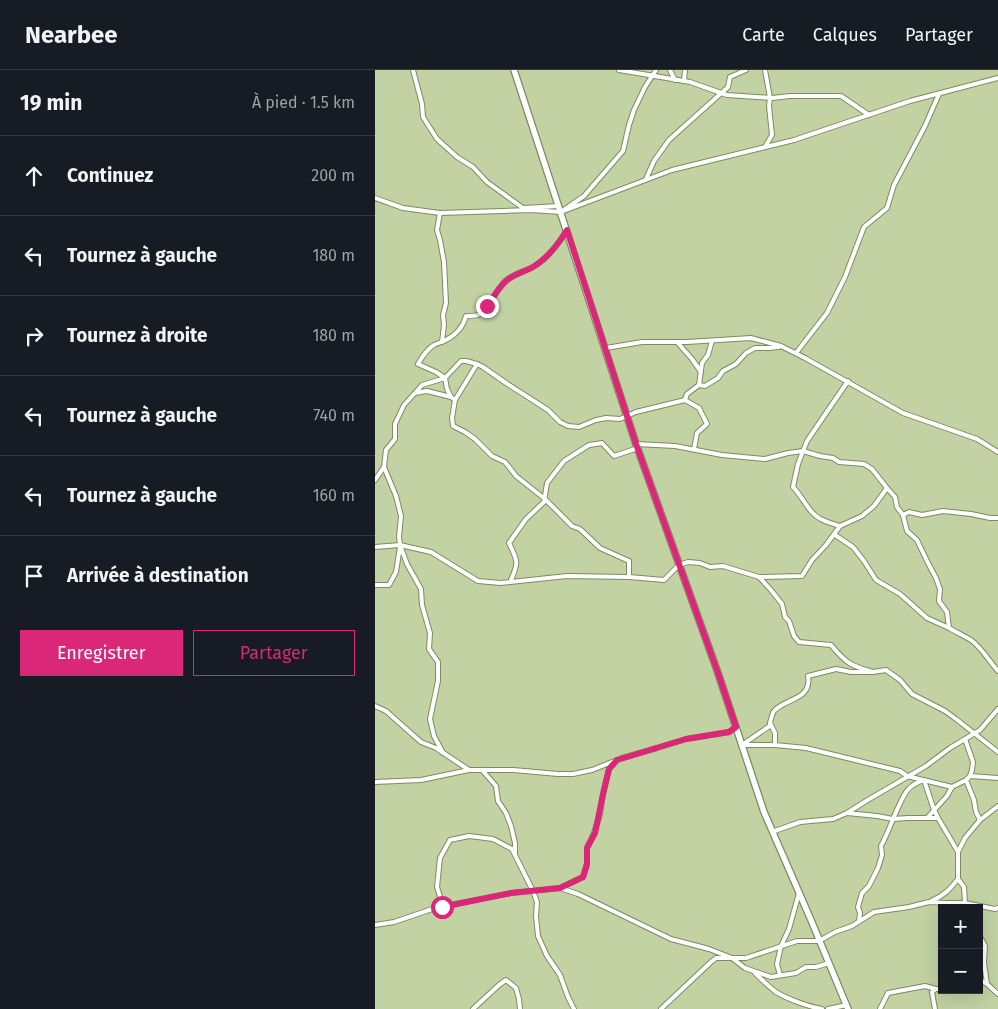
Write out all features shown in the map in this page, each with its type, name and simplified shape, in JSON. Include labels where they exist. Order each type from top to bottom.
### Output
[{"type":"main road","points":[[514,70],[637,446],[718,673],[764,812],[847,1007]]},
{"type":"street","points":[[413,70],[422,104],[423,117],[437,139],[457,157],[473,167],[487,182],[523,208],[560,209],[584,196],[623,152],[634,110],[656,70]]},
{"type":"street","points":[[619,70],[690,82],[727,94],[770,98],[841,96],[869,115]]},
{"type":"street","points":[[670,70],[675,80]]},
{"type":"street","points":[[684,81],[685,70]]},
{"type":"street","points":[[646,180],[655,161],[669,140],[728,88],[730,77],[746,70]]},
{"type":"street","points":[[765,70],[770,98],[772,135],[765,147]]},
{"type":"street","points":[[375,198],[403,208],[440,212],[560,209],[671,170],[794,140],[910,101],[998,78]]},
{"type":"street","points":[[796,353],[827,313],[845,277],[864,226],[887,208],[893,185],[925,126],[939,94]]},
{"type":"street","points":[[440,212],[437,230],[444,262],[446,303],[443,315],[442,342]]},
{"type":"street","points":[[453,398],[447,389],[445,378],[418,364],[433,346],[447,340],[459,330],[466,316],[478,315],[504,282],[515,274],[532,268],[544,259],[558,244],[567,230]]},
{"type":"street","points":[[606,348],[642,342],[751,338],[781,346],[848,381],[903,413],[977,440],[998,452]]},
{"type":"street","points":[[685,400],[687,394],[699,385],[702,363],[708,355],[712,340]]},
{"type":"street","points":[[677,342],[701,372]]},
{"type":"street","points":[[699,385],[705,386],[718,378],[723,371],[736,364],[746,353],[755,348],[781,346]]},
{"type":"street","points":[[375,480],[384,467],[387,450],[395,439],[395,424],[404,405],[422,385],[445,378],[461,361],[483,367],[548,410],[560,422],[568,426],[579,427],[595,420],[606,418],[620,419],[669,403],[685,400],[699,408],[707,424],[697,433],[694,449]]},
{"type":"street","points":[[477,364],[453,398],[453,426],[465,432],[492,456],[505,462],[516,476],[545,499],[572,526],[580,529],[600,548],[629,561],[629,577]]},
{"type":"street","points":[[840,526],[823,520],[811,512],[800,494],[793,487],[798,464],[807,441],[848,381]]},
{"type":"street","points":[[415,393],[427,391],[453,398]]},
{"type":"street","points":[[510,582],[516,571],[517,559],[509,543],[526,519],[544,502],[547,482],[564,461],[589,445],[601,442],[615,456],[637,446],[675,446],[722,455],[765,460],[788,453],[803,451],[833,458],[839,462],[864,464],[872,469],[895,497],[897,507],[903,515],[907,532],[917,540],[936,578],[941,589],[939,601],[947,612],[949,628]]},
{"type":"street","points":[[384,467],[396,496],[401,516],[399,537],[401,545],[407,564],[421,589],[422,604],[430,632],[429,649],[438,662],[438,681],[430,719],[434,736],[443,752]]},
{"type":"street","points":[[375,547],[401,545],[431,552],[478,580],[501,583],[567,576],[629,577],[664,580],[679,565],[687,562],[699,563],[710,567],[723,566],[759,577],[802,576],[812,560],[835,535],[840,526],[862,516],[874,506],[887,488]]},
{"type":"street","points":[[903,515],[909,512],[922,514],[943,511],[998,518]]},
{"type":"street","points":[[835,535],[853,547],[876,580],[900,594],[927,618],[972,641],[998,671]]},
{"type":"street","points":[[375,585],[389,585],[396,572],[401,545]]},
{"type":"street","points":[[759,577],[782,604],[785,617],[789,621],[794,636],[799,642],[831,645],[843,659],[857,668],[873,672]]},
{"type":"street","points":[[775,745],[775,733],[770,723],[773,712],[803,696],[809,682],[808,676],[836,669],[851,672],[886,670],[900,680],[912,694],[945,711],[998,752]]},
{"type":"street","points":[[375,706],[386,711],[421,742],[443,752],[469,770]]},
{"type":"street","points":[[772,832],[800,822],[833,819],[847,813],[926,766],[980,730],[998,709]]},
{"type":"street","points":[[742,745],[771,725]]},
{"type":"street","points":[[375,782],[421,780],[469,770],[513,770],[573,774],[592,770],[617,760],[686,739],[729,732],[736,727]]},
{"type":"street","points":[[927,818],[947,796],[952,787],[970,776],[973,762],[965,739]]},
{"type":"street","points":[[742,745],[775,745],[806,748],[860,760],[900,771],[907,776],[952,787]]},
{"type":"street","points":[[375,925],[394,922],[442,907],[511,893],[560,888],[583,877],[587,864],[587,848],[595,833],[609,769],[617,760]]},
{"type":"street","points":[[482,770],[496,786],[498,801],[506,813],[511,826],[515,843],[515,855]]},
{"type":"street","points":[[970,776],[998,778]]},
{"type":"street","points":[[924,780],[934,810],[958,852]]},
{"type":"street","points":[[859,922],[861,912],[858,907],[863,893],[869,886],[878,868],[882,855],[881,846],[902,797],[908,789],[924,780]]},
{"type":"street","points":[[966,780],[980,820]]},
{"type":"street","points":[[966,904],[963,887],[958,879],[958,852],[965,838],[980,820],[998,806]]},
{"type":"street","points":[[847,813],[893,819],[938,818]]},
{"type":"street","points":[[442,907],[437,887],[440,858],[449,840],[469,836],[493,839],[512,849],[537,902],[538,936],[547,956],[560,975],[574,1009]]},
{"type":"street","points":[[661,1009],[714,959],[746,958],[800,940],[819,941],[835,932],[852,926],[874,912],[909,907],[939,898],[950,890],[958,879]]},
{"type":"street","points":[[560,888],[578,894],[671,939],[709,949],[732,958],[745,968],[771,977],[796,973],[806,967],[816,967],[829,963]]},
{"type":"street","points":[[780,975],[777,964],[781,946],[789,929],[799,893]]},
{"type":"street","points":[[929,902],[956,904]]},
{"type":"street","points":[[983,907],[997,909]]},
{"type":"street","points":[[983,943],[985,946],[984,963],[987,984]]},
{"type":"street","points":[[754,972],[778,994],[822,1009]]},
{"type":"street","points":[[473,1009],[499,984],[507,980],[516,988],[520,1009]]},
{"type":"street","points":[[983,982],[998,994]]},
{"type":"street","points":[[880,1009],[888,993],[925,986],[936,989],[932,992],[935,1009]]},
{"type":"street","points":[[829,1009],[847,1007]]},
{"type":"route","points":[[442,907],[511,893],[560,888],[583,877],[587,864],[587,848],[595,833],[609,769],[617,760],[686,739],[729,732],[736,727],[636,444],[567,230],[558,244],[544,259],[532,268],[515,274],[504,282],[487,306]]}]
